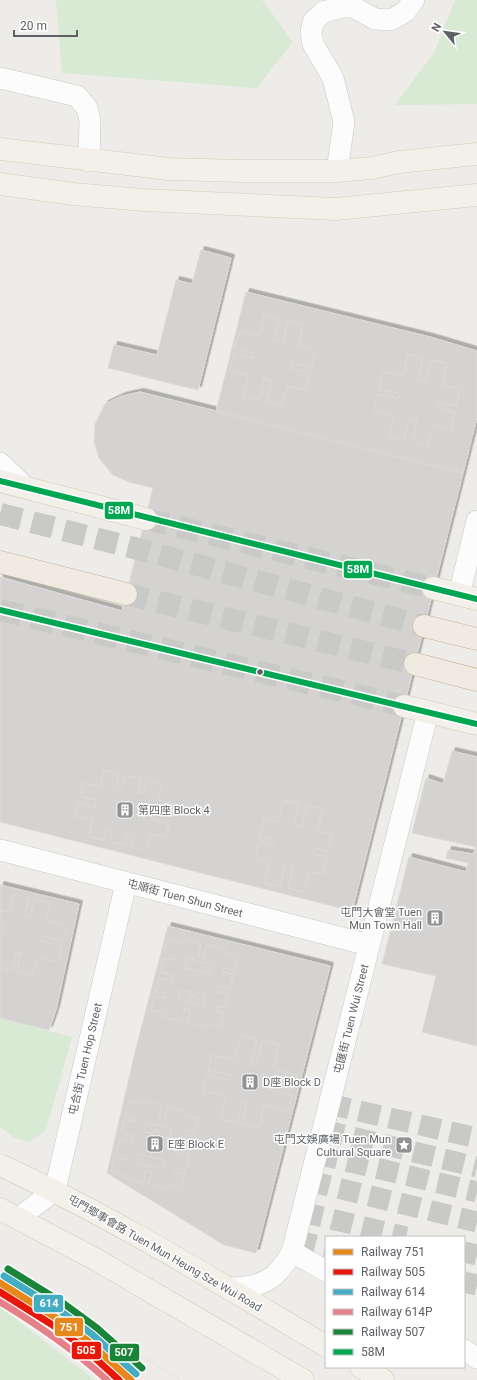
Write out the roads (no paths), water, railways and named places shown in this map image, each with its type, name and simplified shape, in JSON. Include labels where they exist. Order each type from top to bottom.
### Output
[{"type":"highway","points":[[0,562],[126,594]]},
{"type":"highway","points":[[424,626],[477,639]]},
{"type":"highway","points":[[415,664],[477,680]]},
{"type":"main road","points":[[0,149],[89,161],[169,169],[337,171],[372,168],[399,162],[477,154]]},
{"type":"main road","points":[[0,184],[73,194],[144,200],[336,208],[477,195]]},
{"type":"main road","points":[[0,481],[146,519]]},
{"type":"main road","points":[[433,588],[468,597]]},
{"type":"main road","points":[[404,706],[477,724]]},
{"type":"main road","name":"屯門鄉事會路 Tuen Mun Heung Sze Wui Road","points":[[0,1165],[55,1190],[230,1288],[325,1345]]},
{"type":"main road","points":[[9,1214],[95,1259],[303,1380]]},
{"type":"main road","points":[[363,1368],[383,1380]]},
{"type":"street","points":[[337,171],[344,122],[333,78],[312,44],[311,33],[313,22],[324,12],[345,6],[355,8],[374,18],[391,20],[405,12],[414,0]]},
{"type":"street","points":[[0,78],[77,96],[87,108],[90,120],[89,161]]},
{"type":"street","points":[[0,463],[26,488]]},
{"type":"street","points":[[468,597],[477,521]]},
{"type":"street","name":"屯匯街 Tuen Wui Street","points":[[230,1288],[248,1287],[261,1284],[273,1277],[285,1265],[292,1252],[428,712]]},
{"type":"street","name":"屯順街 Tuen Shun Street","points":[[0,850],[369,945]]},
{"type":"street","name":"屯合街 Tuen Hop Street","points":[[55,1190],[126,883]]},
{"type":"street","points":[[9,1214],[55,1190]]},
{"type":"street","points":[[292,1252],[325,1270]]},
{"type":"street","points":[[465,1351],[477,1358]]},
{"type":"tunnel","points":[[0,514],[138,549],[424,626]]},
{"type":"tunnel","points":[[146,519],[433,588]]},
{"type":"tunnel","points":[[126,594],[415,664]]},
{"type":"tunnel","points":[[0,610],[404,706]]},
{"type":"tunnel","points":[[0,620],[3,611]]},
{"type":"tunnel","points":[[329,1104],[477,1138]]},
{"type":"tunnel","points":[[323,1130],[477,1167]]},
{"type":"tunnel","points":[[317,1154],[477,1192]]},
{"type":"tunnel","points":[[309,1181],[477,1222]]},
{"type":"tunnel","points":[[302,1212],[402,1236]]},
{"type":"tunnel","points":[[295,1240],[325,1248]]},
{"type":"tunnel","points":[[465,1252],[477,1255]]},
{"type":"tunnel","points":[[465,1282],[477,1285]]},
{"type":"tram line","points":[[119,1342],[180,1380]]},
{"type":"rail line","name":"507","points":[[8,1269],[63,1303],[97,1328],[142,1368]]},
{"type":"rail line","name":"614","points":[[4,1276],[59,1310],[93,1335],[136,1374]]},
{"type":"rail line","name":"751","points":[[0,1283],[55,1317],[88,1341],[131,1380]]},
{"type":"rail line","name":"505","points":[[0,1292],[51,1324],[83,1347],[119,1380]]},
{"type":"rail line","name":"614P","points":[[0,1302],[56,1338],[107,1380]]},
{"type":"place","name":"第四座 Block 4","points":[[125,810]]},
{"type":"place","name":"屯門大會堂 Tuen Mun Town Hall","points":[[435,918]]},
{"type":"place","name":"D座 Block D","points":[[250,1082]]},
{"type":"place","name":"E座 Block E","points":[[155,1144]]},
{"type":"place","name":"屯門文娛廣場 Tuen Mun Cultural Square","points":[[404,1145]]}]
